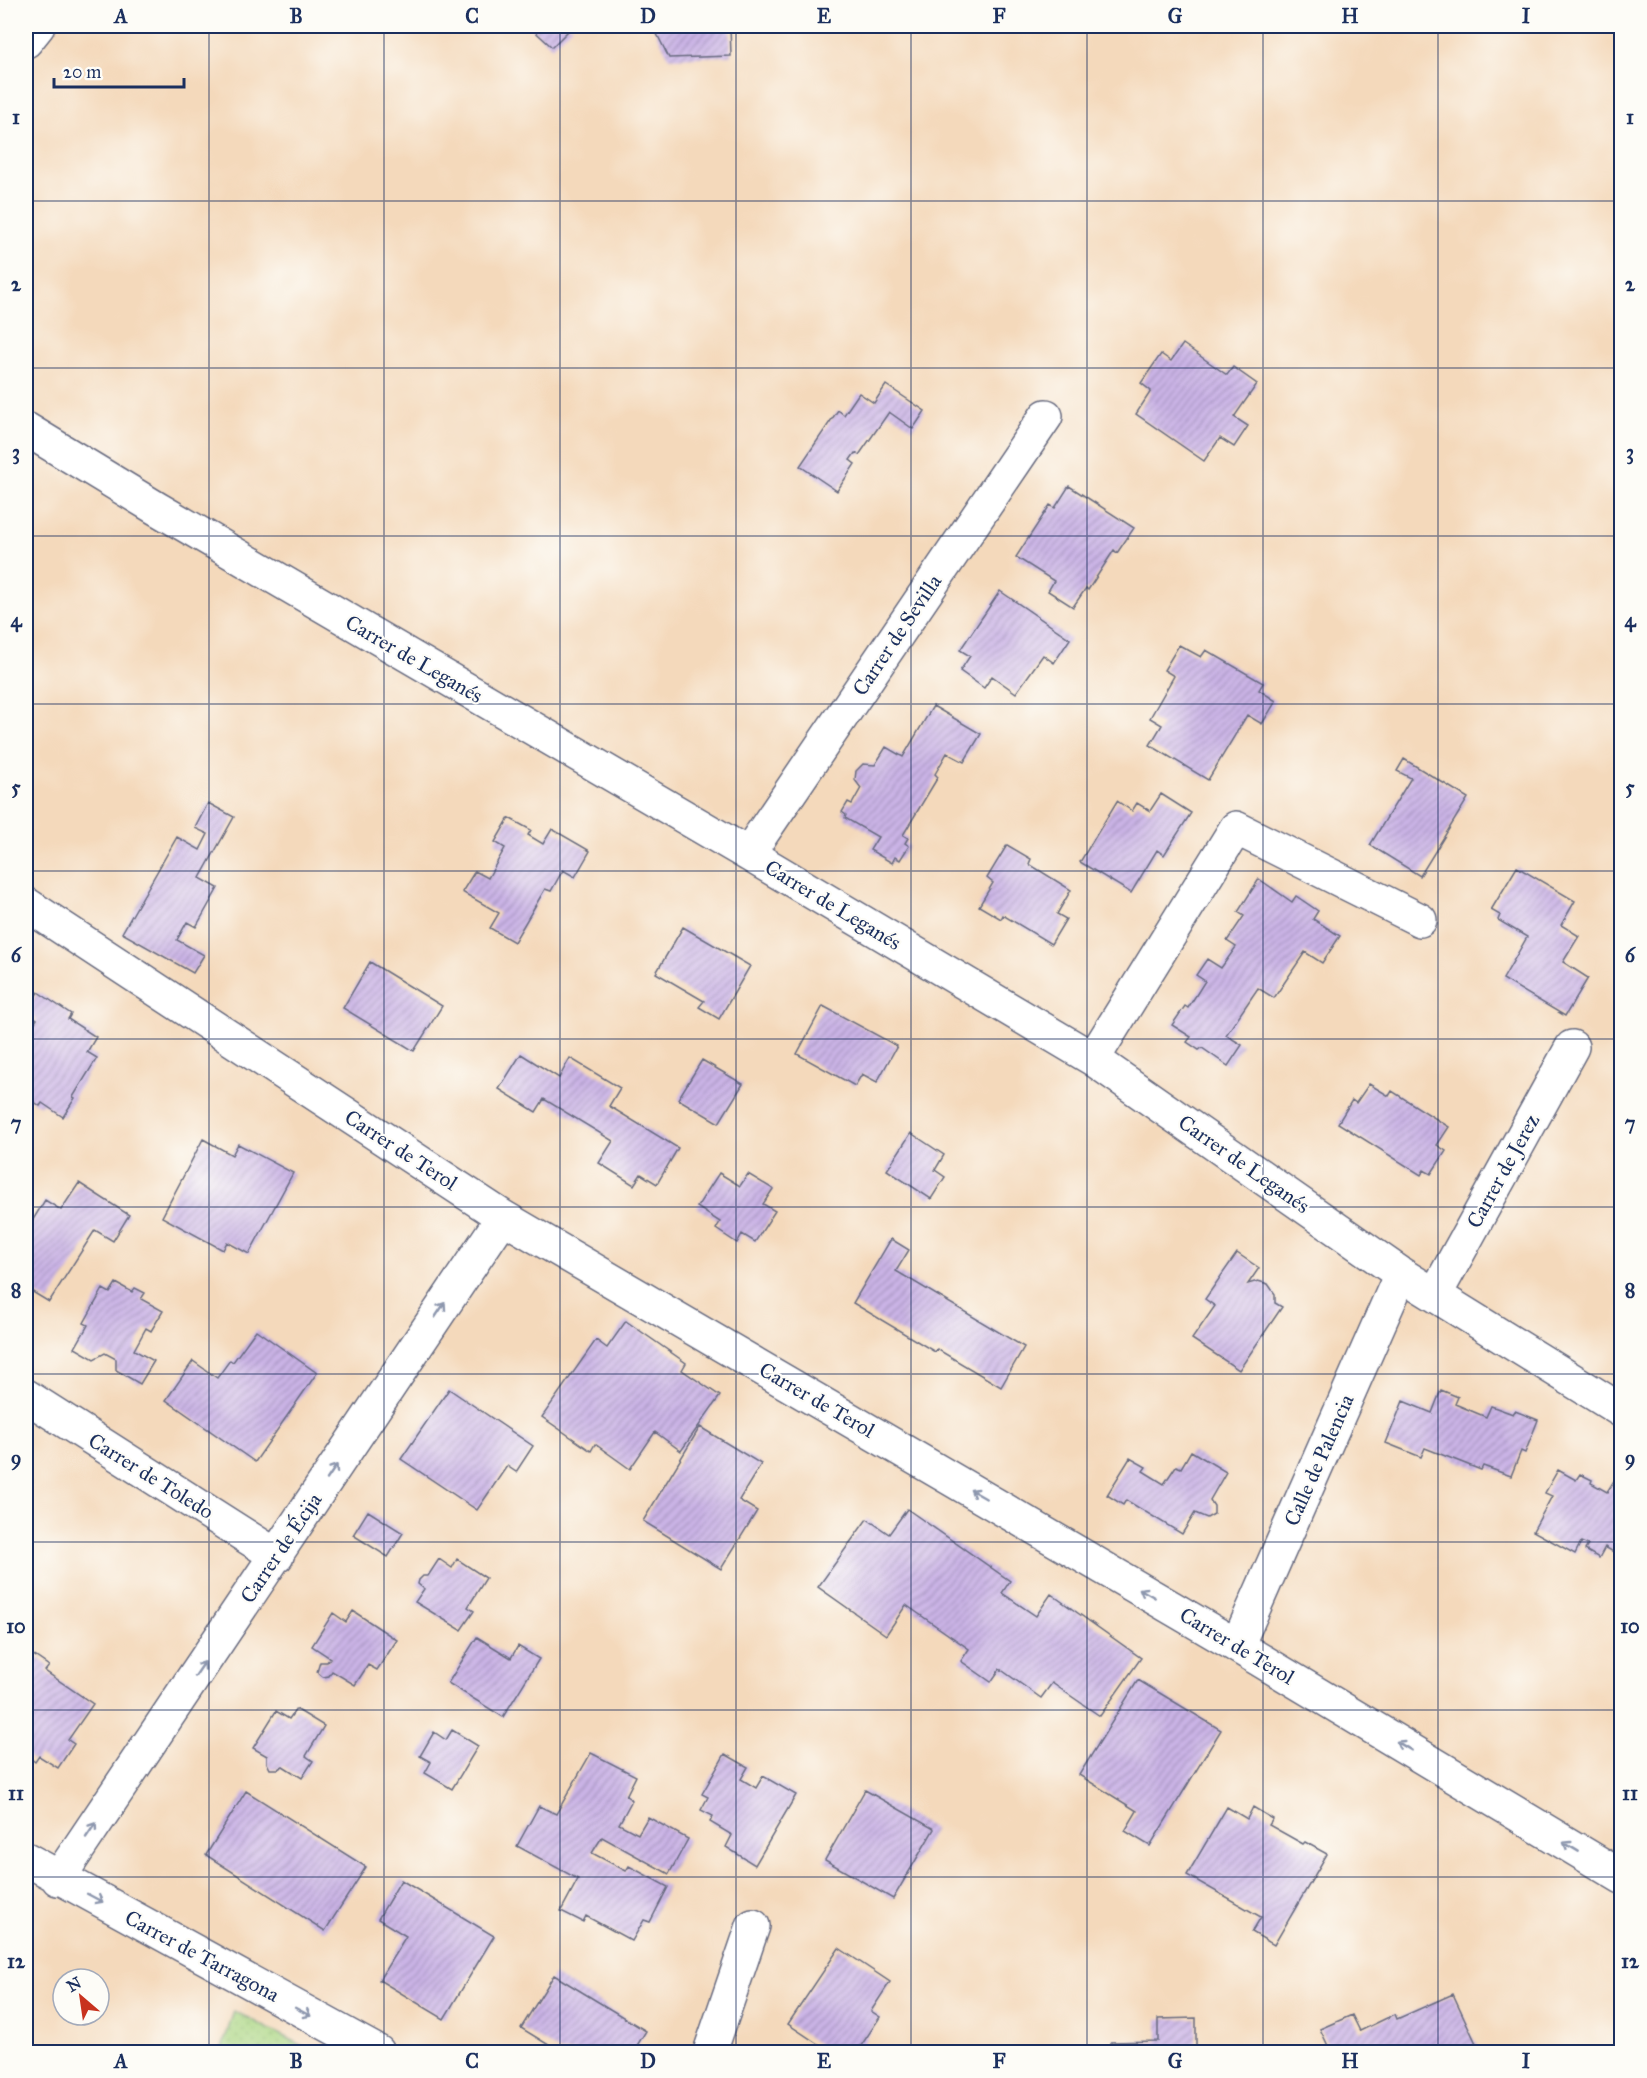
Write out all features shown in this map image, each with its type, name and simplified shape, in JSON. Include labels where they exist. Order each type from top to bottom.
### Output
[{"type":"street","points":[[26,41],[38,26]]},
{"type":"street","name":"Carrer de Sevilla","points":[[748,855],[1046,416]]},
{"type":"street","name":"Carrer de Leganés","points":[[26,429],[156,508],[1093,1059],[1401,1274],[1622,1411]]},
{"type":"street","points":[[1093,1059],[1236,828],[1420,920]]},
{"type":"street","name":"Carrer de Terol","points":[[26,904],[503,1217],[1237,1646],[1622,1877]]},
{"type":"street","name":"Carrer de Jerez","points":[[1435,1295],[1572,1047]]},
{"type":"street","name":"Carrer de Écija","points":[[58,1879],[503,1217]]},
{"type":"street","name":"Calle de Palencia","points":[[1237,1646],[1401,1274]]},
{"type":"street","name":"Carrer de Toledo","points":[[26,1396],[277,1556]]},
{"type":"street","name":"Carrer de Tarragona","points":[[26,1859],[58,1879],[378,2052]]},
{"type":"street","points":[[710,2052],[753,1926]]},
{"type":"green space","points":[[234,2011],[314,2052],[221,2052]]},
{"type":"building","points":[[529,26],[573,26],[552,47]]},
{"type":"building","points":[[653,26],[730,26],[731,56],[669,58]]},
{"type":"building","points":[[1183,344],[1227,375],[1233,367],[1257,384],[1234,417],[1248,426],[1234,447],[1220,438],[1204,461],[1136,414],[1151,391],[1141,383],[1161,354],[1171,361]]},
{"type":"building","points":[[886,385],[925,411],[913,429],[889,412],[859,455],[855,453],[850,460],[855,464],[837,491],[800,466],[838,410],[844,415],[859,393],[874,403]]},
{"type":"building","points":[[1069,486],[1134,528],[1117,553],[1114,550],[1088,590],[1086,588],[1073,607],[1048,591],[1054,581],[1016,557],[1050,505],[1055,508]]},
{"type":"building","points":[[1000,591],[1070,639],[1054,663],[1043,655],[1016,693],[992,676],[984,688],[960,671],[970,656],[960,650]]},
{"type":"building","points":[[1179,645],[1201,657],[1206,650],[1263,683],[1259,690],[1276,701],[1262,724],[1247,715],[1208,780],[1150,745],[1162,725],[1150,718],[1174,676],[1164,670]]},
{"type":"building","points":[[933,706],[981,734],[964,762],[947,753],[935,774],[938,777],[903,835],[908,838],[905,843],[909,846],[900,860],[895,857],[892,863],[870,850],[878,837],[845,818],[846,815],[842,812],[848,802],[852,804],[861,788],[855,780],[856,771],[863,764],[875,765],[886,747],[903,757]]},
{"type":"building","points":[[1404,759],[1468,798],[1420,876],[1370,845],[1411,778],[1397,771]]},
{"type":"building","points":[[1161,794],[1191,813],[1164,855],[1157,850],[1131,893],[1080,862],[1117,801],[1132,811],[1137,803],[1150,811]]},
{"type":"building","points":[[208,803],[234,817],[200,878],[218,888],[196,927],[187,922],[177,940],[204,955],[193,973],[122,933],[177,837],[200,850],[208,834],[195,828]]},
{"type":"building","points":[[509,818],[531,830],[528,835],[543,844],[552,829],[590,851],[575,877],[563,870],[551,891],[545,889],[514,942],[490,928],[499,913],[462,892],[475,871],[488,878],[505,848],[495,842]]},
{"type":"building","points":[[1007,845],[1031,859],[1029,864],[1071,890],[1057,914],[1066,919],[1051,944],[1003,915],[1001,919],[979,906],[993,883],[987,878]]},
{"type":"building","points":[[1517,867],[1575,901],[1561,925],[1579,936],[1563,962],[1588,978],[1565,1016],[1503,979],[1527,937],[1498,920],[1500,915],[1491,910]]},
{"type":"building","points":[[1259,879],[1292,902],[1296,896],[1318,911],[1313,919],[1340,936],[1322,963],[1305,952],[1274,998],[1258,988],[1226,1035],[1242,1045],[1228,1066],[1202,1048],[1199,1050],[1187,1042],[1191,1037],[1172,1025],[1185,1006],[1188,1008],[1205,981],[1196,975],[1207,959],[1221,968],[1236,947],[1227,941],[1244,916],[1238,912]]},
{"type":"building","points":[[683,927],[750,966],[719,1019],[699,1007],[704,1001],[656,973]]},
{"type":"building","points":[[370,962],[442,1006],[414,1051],[343,1008]]},
{"type":"building","points":[[38,992],[71,1014],[68,1019],[96,1037],[87,1052],[97,1058],[63,1117],[42,1103],[40,1106],[26,1096],[26,1036],[37,1019],[26,1011]]},
{"type":"building","points":[[823,1006],[897,1046],[877,1082],[862,1074],[855,1086],[797,1054]]},
{"type":"building","points":[[521,1054],[559,1078],[570,1058],[620,1088],[609,1106],[678,1148],[657,1184],[641,1174],[634,1185],[599,1163],[613,1141],[544,1099],[536,1112],[499,1089]]},
{"type":"building","points":[[702,1060],[743,1084],[719,1123],[678,1099]]},
{"type":"building","points":[[1369,1084],[1389,1096],[1392,1091],[1449,1127],[1437,1145],[1446,1151],[1431,1174],[1424,1170],[1421,1175],[1338,1123],[1352,1100],[1356,1103]]},
{"type":"building","points":[[911,1133],[944,1155],[935,1170],[945,1177],[931,1199],[887,1170]]},
{"type":"building","points":[[203,1139],[232,1155],[238,1144],[293,1173],[249,1254],[227,1242],[223,1250],[162,1217]]},
{"type":"building","points":[[719,1173],[740,1186],[748,1174],[773,1189],[763,1204],[775,1211],[755,1242],[742,1234],[737,1243],[716,1229],[720,1222],[697,1207]]},
{"type":"building","points":[[79,1183],[129,1215],[113,1241],[95,1230],[49,1302],[26,1288],[26,1272],[29,1266],[26,1264],[26,1231],[45,1200],[61,1210]]},
{"type":"building","points":[[891,1239],[909,1250],[896,1271],[1024,1347],[1001,1387],[937,1349],[935,1352],[853,1303]]},
{"type":"building","points":[[1237,1253],[1259,1268],[1248,1284],[1258,1281],[1268,1284],[1275,1294],[1275,1303],[1282,1307],[1239,1370],[1192,1339],[1215,1306],[1205,1299]]},
{"type":"building","points":[[116,1283],[132,1292],[135,1288],[145,1293],[141,1299],[163,1311],[151,1331],[146,1328],[134,1350],[154,1361],[140,1384],[116,1370],[116,1359],[105,1353],[94,1359],[75,1348],[88,1325],[84,1323],[103,1289],[110,1293]]},
{"type":"building","points":[[626,1321],[686,1363],[682,1370],[720,1396],[681,1451],[655,1432],[630,1469],[595,1444],[591,1451],[542,1417],[596,1340],[607,1348]]},
{"type":"building","points":[[256,1330],[317,1373],[255,1462],[166,1400],[193,1361],[217,1378],[230,1360],[233,1362]]},
{"type":"building","points":[[449,1389],[533,1446],[516,1472],[507,1466],[477,1510],[401,1459]]},
{"type":"building","points":[[1441,1390],[1458,1397],[1455,1404],[1486,1417],[1491,1406],[1513,1414],[1515,1411],[1538,1420],[1525,1453],[1521,1451],[1511,1476],[1483,1466],[1481,1470],[1425,1448],[1421,1457],[1386,1443],[1403,1401],[1432,1413]]},
{"type":"building","points":[[700,1427],[761,1464],[739,1500],[757,1511],[721,1569],[643,1521]]},
{"type":"building","points":[[1191,1451],[1226,1472],[1210,1500],[1214,1506],[1214,1514],[1207,1518],[1195,1513],[1182,1534],[1126,1500],[1123,1505],[1107,1495],[1130,1458],[1146,1467],[1143,1471],[1164,1484],[1176,1466],[1181,1468]]},
{"type":"building","points":[[1558,1470],[1576,1480],[1580,1474],[1607,1492],[1617,1476],[1622,1479],[1622,1557],[1605,1547],[1599,1558],[1585,1550],[1588,1545],[1581,1542],[1575,1554],[1533,1531],[1552,1496],[1545,1493]]},
{"type":"building","points":[[907,1509],[1010,1581],[1002,1593],[1036,1616],[1051,1594],[1141,1658],[1100,1716],[1052,1683],[1041,1698],[1000,1669],[991,1682],[961,1661],[969,1649],[906,1605],[886,1635],[818,1587],[867,1519],[889,1534]]},
{"type":"building","points":[[368,1511],[403,1533],[388,1557],[353,1535]]},
{"type":"building","points":[[439,1559],[452,1568],[457,1559],[486,1578],[468,1607],[474,1611],[461,1630],[415,1602],[424,1589],[418,1584],[419,1580],[423,1576],[428,1576]]},
{"type":"building","points":[[353,1611],[397,1640],[377,1670],[368,1665],[355,1685],[332,1671],[329,1676],[323,1677],[317,1672],[320,1662],[327,1662],[330,1658],[312,1646],[333,1613],[346,1622]]},
{"type":"building","points":[[477,1637],[511,1658],[518,1646],[539,1659],[503,1717],[448,1683]]},
{"type":"building","points":[[26,1650],[49,1666],[45,1671],[93,1704],[68,1740],[74,1744],[58,1768],[39,1756],[35,1762],[26,1755]]},
{"type":"building","points":[[1138,1680],[1221,1730],[1150,1846],[1125,1831],[1137,1811],[1079,1775]]},
{"type":"building","points":[[296,1709],[324,1726],[306,1756],[313,1761],[302,1778],[283,1766],[270,1769],[267,1756],[253,1748],[276,1711],[289,1719]]},
{"type":"building","points":[[452,1730],[478,1746],[452,1789],[425,1773],[431,1762],[420,1756],[434,1732],[446,1740]]},
{"type":"building","points":[[591,1753],[636,1776],[626,1796],[632,1800],[619,1824],[638,1834],[648,1817],[688,1839],[669,1874],[602,1837],[592,1853],[626,1871],[629,1866],[668,1887],[650,1922],[644,1920],[632,1941],[586,1916],[583,1922],[561,1911],[578,1879],[517,1846],[539,1806],[556,1814]]},
{"type":"building","points":[[725,1754],[748,1767],[741,1779],[756,1788],[763,1776],[796,1795],[755,1865],[726,1847],[732,1835],[710,1822],[713,1816],[701,1810],[708,1797],[702,1794]]},
{"type":"building","points":[[865,1790],[934,1829],[893,1899],[825,1860]]},
{"type":"building","points":[[246,1791],[366,1867],[325,1931],[206,1855]]},
{"type":"building","points":[[1227,1807],[1247,1819],[1253,1807],[1273,1819],[1269,1825],[1327,1854],[1274,1945],[1252,1932],[1261,1917],[1187,1875]]},
{"type":"building","points":[[401,1880],[494,1936],[444,2019],[379,1980],[406,1936],[378,1919]]},
{"type":"building","points":[[839,1948],[890,1982],[871,2011],[880,2017],[857,2052],[830,2052],[788,2024]]},
{"type":"building","points":[[554,1975],[646,2031],[633,2052],[560,2052],[521,2028]]},
{"type":"building","points":[[1453,1994],[1480,2052],[1331,2052],[1320,2029],[1352,2015],[1360,2031],[1395,2014],[1397,2019]]},
{"type":"building","points":[[1196,2018],[1196,2052],[1111,2052],[1111,2042],[1158,2041],[1158,2019]]}]
